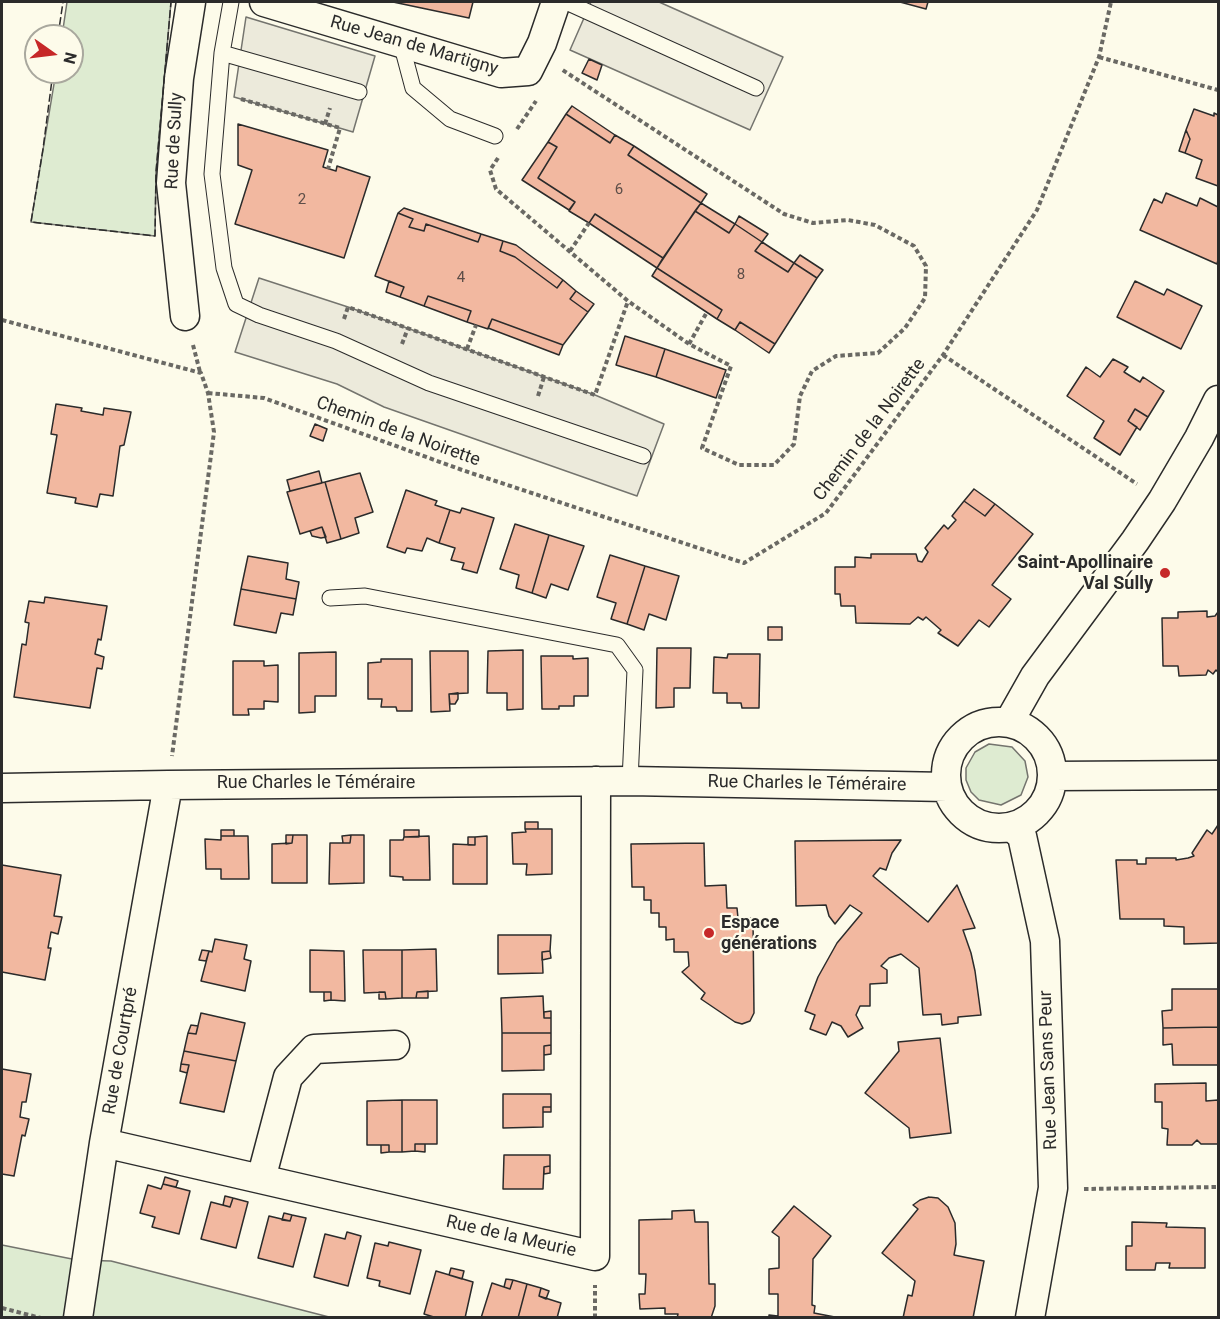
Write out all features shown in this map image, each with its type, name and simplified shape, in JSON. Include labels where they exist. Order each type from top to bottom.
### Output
[{"type":"street","name":"Rue de Sully","points":[[185,316],[171,183],[179,78],[191,2]]},
{"type":"street","name":"Rue Jean de Martigny","points":[[264,2],[501,73],[528,71],[542,43],[556,2]]},
{"type":"street","points":[[1009,722],[1035,676],[1162,501],[1199,438],[1218,400]]},
{"type":"street","points":[[991,722],[1009,722],[1023,726],[1036,735],[1051,761],[1053,776],[1050,793],[1041,809],[1028,820],[1012,827],[996,828],[979,825],[964,815],[953,802],[947,787],[946,769],[951,752],[961,738],[975,727],[991,722]]},
{"type":"street","points":[[1053,776],[1218,775]]},
{"type":"street","name":"Rue Charles le Téméraire","points":[[2,788],[596,781],[947,787]]},
{"type":"street","name":"Rue de la Meurie","points":[[104,1143],[595,1256],[596,781]]},
{"type":"street","name":"Rue de Courtpré","points":[[78,1317],[104,1143],[168,785]]},
{"type":"street","name":"Rue Jean Sans Peur","points":[[1012,827],[1022,836],[1045,941],[1053,1188],[1030,1317]]},
{"type":"street","points":[[261,1179],[288,1077],[314,1050],[395,1045]]},
{"type":"lane","points":[[231,2],[222,53],[212,174],[224,268],[236,304],[260,315],[336,341],[429,383],[643,456]]},
{"type":"lane","points":[[566,2],[756,88]]},
{"type":"lane","points":[[401,43],[413,88],[450,119],[495,136]]},
{"type":"lane","points":[[222,53],[359,92]]},
{"type":"lane","points":[[330,598],[365,596],[617,645],[635,670],[630,781]]},
{"type":"path","name":"Chemin de la Noirette","points":[[208,393],[264,398],[462,470],[744,562],[826,513],[943,355],[1037,210],[1099,57],[1111,2]]},
{"type":"path","points":[[1099,57],[1218,90]]},
{"type":"path","points":[[502,152],[490,170],[496,189],[628,301],[689,344],[731,366],[702,448],[739,465],[774,465],[794,444],[800,396],[812,371],[836,356],[878,353],[905,328],[925,298],[926,266],[914,246],[876,225],[848,220],[813,223],[784,214],[558,67],[553,75]]},
{"type":"path","points":[[219,93],[340,128],[328,169]]},
{"type":"path","points":[[514,134],[537,99]]},
{"type":"path","points":[[570,251],[589,223]]},
{"type":"path","points":[[336,341],[348,307],[595,395],[628,301]]},
{"type":"path","points":[[689,344],[707,312]]},
{"type":"path","points":[[2,320],[201,373],[208,393],[214,432],[168,785]]},
{"type":"path","points":[[466,349],[476,326]]},
{"type":"path","points":[[943,355],[1162,501]]},
{"type":"path","points":[[1053,1188],[1118,1190],[1218,1187]]},
{"type":"path","points":[[2,1308],[41,1317]]},
{"type":"green space","points":[[67,2],[171,2],[156,172],[155,236],[31,222],[54,84],[84,84],[84,24],[64,24]]},
{"type":"green space","points":[[989,744],[1012,747],[1025,761],[1028,777],[1021,795],[1001,805],[979,800],[971,792],[966,780],[966,768],[975,752]]},
{"type":"green space","points":[[2,1245],[77,1260],[111,1261],[329,1317],[2,1317]]},
{"type":"shaded area","points":[[591,2],[659,2],[783,57],[750,130],[570,50]]},
{"type":"shaded area","points":[[246,17],[375,56],[353,132],[234,97]]},
{"type":"shaded area","points":[[259,278],[348,307],[595,395],[664,424],[637,496],[384,407],[337,384],[235,352]]},
{"type":"building","points":[[393,2],[473,2],[469,18]]},
{"type":"building","points":[[900,2],[928,2],[926,9]]},
{"type":"building","points":[[589,59],[602,65],[597,80],[582,73]]},
{"type":"building","points":[[572,106],[615,135],[610,143],[566,114]]},
{"type":"building","points":[[1194,109],[1214,116],[1214,113],[1218,115],[1218,186],[1196,178],[1202,160],[1185,153],[1190,139],[1186,130]]},
{"type":"building","points":[[566,114],[610,143],[615,135],[634,146],[628,155],[701,203],[663,258],[595,214],[589,223],[569,211],[575,202],[538,178],[557,147],[548,142]]},
{"type":"building","points":[[238,124],[328,150],[323,167],[336,171],[337,166],[370,177],[344,258],[235,224],[252,170],[238,165]]},
{"type":"building","points":[[1186,130],[1190,139],[1185,153],[1179,151]]},
{"type":"building","points":[[548,142],[557,147],[538,178],[575,202],[569,210],[522,180]]},
{"type":"building","points":[[634,146],[707,194],[701,203],[628,155]]},
{"type":"building","points":[[1166,193],[1197,206],[1200,198],[1218,207],[1217,264],[1140,230],[1154,199],[1162,203]]},
{"type":"building","points":[[701,203],[735,224],[729,233],[695,211]]},
{"type":"building","points":[[404,208],[481,234],[478,242],[426,224],[424,231],[409,227],[413,219],[398,213]]},
{"type":"building","points":[[695,211],[729,233],[735,224],[762,242],[755,251],[788,272],[794,263],[817,278],[775,344],[740,322],[735,330],[717,319],[722,310],[657,268]]},
{"type":"building","points":[[398,213],[413,219],[409,227],[424,231],[426,224],[478,242],[481,234],[503,241],[500,251],[515,257],[557,288],[563,280],[576,291],[570,299],[588,312],[563,345],[492,319],[488,329],[467,322],[471,311],[428,296],[424,306],[400,297],[404,287],[375,276]]},
{"type":"building","points":[[595,214],[663,258],[657,268],[589,223]]},
{"type":"building","points":[[739,216],[768,234],[762,242],[735,224]]},
{"type":"building","points":[[503,241],[516,245],[563,280],[557,288],[515,257],[500,251]]},
{"type":"building","points":[[762,242],[794,263],[788,272],[755,251]]},
{"type":"building","points":[[800,255],[823,270],[817,278],[794,263]]},
{"type":"building","points":[[657,268],[722,310],[717,319],[652,276]]},
{"type":"building","points":[[389,281],[404,287],[400,297],[386,292]]},
{"type":"building","points":[[1135,281],[1164,295],[1167,289],[1202,306],[1181,349],[1117,317]]},
{"type":"building","points":[[576,291],[594,304],[588,312],[570,299]]},
{"type":"building","points":[[428,296],[471,311],[467,322],[424,306]]},
{"type":"building","points":[[492,319],[563,345],[559,355],[488,328]]},
{"type":"building","points":[[740,322],[775,344],[769,353],[735,330]]},
{"type":"building","points":[[625,336],[665,349],[656,377],[616,365]]},
{"type":"building","points":[[665,349],[726,370],[716,398],[656,377]]},
{"type":"building","points":[[1113,359],[1128,367],[1124,372],[1140,382],[1143,377],[1164,391],[1148,417],[1135,409],[1128,421],[1137,427],[1120,455],[1094,438],[1104,421],[1067,396],[1086,367],[1100,377]]},
{"type":"building","points":[[56,404],[82,408],[81,411],[103,415],[104,408],[131,412],[124,445],[120,446],[113,496],[100,494],[97,507],[75,503],[76,498],[47,493],[57,435],[51,434]]},
{"type":"building","points":[[1135,409],[1148,417],[1140,430],[1128,421]]},
{"type":"building","points":[[315,424],[327,429],[323,441],[310,436]]},
{"type":"building","points":[[319,471],[322,483],[290,491],[287,480]]},
{"type":"building","points":[[360,473],[373,512],[355,518],[359,533],[341,539],[325,482]]},
{"type":"building","points":[[325,482],[341,539],[327,543],[322,527],[300,534],[287,492]]},
{"type":"building","points":[[974,489],[995,504],[985,516],[964,501]]},
{"type":"building","points":[[406,490],[437,501],[435,505],[450,510],[439,543],[427,538],[422,551],[407,548],[405,553],[387,547]]},
{"type":"building","points":[[964,501],[985,516],[995,504],[1033,534],[992,585],[1011,599],[989,627],[979,620],[958,646],[938,633],[941,630],[926,617],[923,620],[918,617],[910,624],[856,623],[855,606],[841,606],[840,594],[835,594],[835,567],[855,567],[855,557],[871,558],[871,554],[916,554],[918,561],[922,562],[928,552],[925,548],[944,525],[948,529],[956,520],[952,516]]},
{"type":"building","points":[[462,508],[494,518],[477,573],[462,569],[464,563],[451,560],[455,548],[439,543],[450,510],[460,513]]},
{"type":"building","points":[[515,524],[549,535],[532,593],[516,588],[519,575],[500,569]]},
{"type":"building","points":[[322,527],[326,537],[312,536],[310,531]]},
{"type":"building","points":[[549,535],[584,546],[568,590],[551,584],[546,598],[532,593]]},
{"type":"building","points":[[610,555],[645,566],[627,624],[611,619],[616,603],[597,597]]},
{"type":"building","points":[[248,556],[288,563],[286,579],[299,582],[296,599],[241,589]]},
{"type":"building","points":[[645,566],[679,576],[666,620],[649,614],[644,630],[627,624]]},
{"type":"building","points":[[241,589],[296,599],[293,615],[281,613],[276,633],[234,625]]},
{"type":"building","points":[[45,597],[107,606],[101,640],[98,639],[95,654],[104,657],[102,669],[97,668],[90,708],[14,697],[22,644],[26,645],[29,623],[25,622],[29,601],[44,603]]},
{"type":"building","points":[[1207,611],[1207,617],[1215,616],[1218,612],[1218,672],[1216,670],[1213,674],[1208,670],[1206,675],[1179,676],[1178,666],[1163,666],[1162,618],[1178,618],[1178,612]]},
{"type":"building","points":[[768,627],[782,627],[782,640],[768,640]]},
{"type":"building","points":[[657,648],[691,648],[690,688],[674,688],[674,707],[656,708]]},
{"type":"building","points":[[523,650],[523,709],[507,710],[507,693],[487,693],[488,651]]},
{"type":"building","points":[[430,651],[468,651],[468,693],[449,694],[450,711],[431,712]]},
{"type":"building","points":[[336,652],[336,696],[315,696],[315,712],[299,713],[299,653]]},
{"type":"building","points":[[728,654],[760,654],[759,708],[742,708],[741,703],[727,703],[727,693],[713,693],[714,657],[727,658]]},
{"type":"building","points":[[541,656],[588,658],[588,696],[574,696],[574,706],[542,709]]},
{"type":"building","points":[[381,659],[412,659],[412,711],[397,711],[396,707],[381,707],[382,699],[368,699],[368,663],[381,662]]},
{"type":"building","points":[[233,661],[264,661],[264,666],[278,665],[278,702],[264,701],[264,709],[248,709],[249,715],[233,715]]},
{"type":"building","points":[[458,693],[455,704],[450,704],[449,694]]},
{"type":"building","points":[[525,822],[538,822],[538,829],[525,829]]},
{"type":"building","points":[[1218,825],[1218,943],[1184,944],[1184,927],[1164,926],[1164,919],[1120,919],[1116,860],[1137,860],[1137,864],[1146,864],[1146,858],[1176,858],[1176,860],[1194,856],[1192,853],[1207,830],[1212,834]]},
{"type":"building","points":[[525,829],[552,829],[552,874],[526,875],[527,864],[513,864],[512,833],[526,832]]},
{"type":"building","points":[[221,830],[234,830],[234,836],[221,836]]},
{"type":"building","points":[[404,830],[419,830],[419,837],[404,837]]},
{"type":"building","points":[[286,835],[293,835],[292,843],[286,844]]},
{"type":"building","points":[[293,835],[307,835],[307,883],[272,883],[272,844],[292,843]]},
{"type":"building","points":[[351,835],[350,843],[343,843],[342,836]]},
{"type":"building","points":[[351,835],[364,835],[364,883],[329,884],[330,843],[350,843]]},
{"type":"building","points":[[221,836],[248,836],[249,879],[221,879],[221,869],[206,869],[205,839],[221,840]]},
{"type":"building","points":[[429,836],[430,880],[403,880],[403,877],[390,876],[390,840]]},
{"type":"building","points":[[487,836],[487,884],[453,884],[453,844],[475,845],[475,837]]},
{"type":"building","points":[[468,837],[475,837],[475,845],[468,845]]},
{"type":"building","points":[[901,840],[892,853],[886,870],[880,868],[873,876],[928,922],[957,885],[975,928],[963,930],[975,971],[981,1015],[958,1017],[958,1023],[942,1025],[941,1014],[923,1015],[919,968],[901,954],[889,958],[881,966],[887,970],[887,983],[870,984],[870,1006],[860,1006],[856,1015],[863,1028],[848,1037],[841,1026],[832,1022],[826,1035],[810,1029],[815,1015],[805,1011],[818,977],[837,943],[862,913],[850,905],[835,924],[829,916],[826,905],[796,906],[795,841]]},
{"type":"building","name":"Espace générations","points":[[704,843],[705,886],[726,885],[727,908],[737,908],[738,918],[753,918],[754,1013],[750,1021],[742,1024],[735,1022],[701,999],[705,993],[682,972],[689,966],[688,952],[674,952],[674,939],[666,940],[666,927],[659,927],[659,913],[651,913],[651,900],[644,900],[644,887],[632,887],[631,844]]},
{"type":"building","points":[[2,865],[61,875],[54,916],[62,917],[58,934],[51,932],[48,948],[51,948],[45,980],[2,972]]},
{"type":"building","points":[[498,935],[551,935],[550,951],[542,952],[543,973],[498,974]]},
{"type":"building","points":[[215,939],[247,945],[244,959],[251,961],[245,991],[201,981],[209,951],[212,952]]},
{"type":"building","points":[[436,949],[437,991],[417,992],[416,998],[402,998],[402,950]]},
{"type":"building","points":[[202,950],[209,951],[206,961],[199,960]]},
{"type":"building","points":[[310,950],[344,951],[345,1001],[331,1000],[331,992],[310,992]]},
{"type":"building","points":[[363,950],[402,950],[402,998],[386,999],[385,992],[364,993]]},
{"type":"building","points":[[550,951],[551,958],[542,960],[542,952]]},
{"type":"building","points":[[1172,989],[1218,989],[1218,1027],[1163,1028],[1162,1011],[1172,1010]]},
{"type":"building","points":[[428,991],[428,998],[416,998],[417,992]]},
{"type":"building","points":[[324,992],[331,992],[331,1000],[324,1001]]},
{"type":"building","points":[[379,992],[385,992],[386,999],[379,999]]},
{"type":"building","points":[[543,996],[544,1018],[551,1018],[551,1033],[502,1033],[501,998]]},
{"type":"building","points":[[551,1011],[551,1018],[544,1018],[544,1012]]},
{"type":"building","points":[[201,1013],[245,1023],[236,1061],[184,1051],[188,1033],[196,1034]]},
{"type":"building","points":[[191,1025],[198,1026],[196,1034],[188,1033]]},
{"type":"building","points":[[1218,1027],[1218,1065],[1173,1065],[1172,1044],[1163,1045],[1163,1028]]},
{"type":"building","points":[[502,1033],[551,1033],[551,1045],[544,1046],[544,1070],[502,1071]]},
{"type":"building","points":[[940,1038],[951,1133],[910,1138],[909,1128],[865,1093],[899,1051],[898,1042]]},
{"type":"building","points":[[551,1045],[551,1054],[544,1055],[544,1046]]},
{"type":"building","points":[[184,1051],[236,1061],[224,1112],[180,1103],[189,1065],[181,1064]]},
{"type":"building","points":[[181,1064],[189,1065],[187,1073],[180,1071]]},
{"type":"building","points":[[2,1069],[31,1074],[26,1102],[22,1102],[20,1117],[29,1119],[25,1136],[22,1135],[14,1176],[2,1174]]},
{"type":"building","points":[[1206,1083],[1206,1101],[1218,1100],[1218,1144],[1201,1144],[1197,1140],[1192,1145],[1167,1145],[1168,1129],[1162,1128],[1162,1102],[1155,1102],[1155,1084]]},
{"type":"building","points":[[503,1094],[551,1094],[551,1107],[543,1107],[543,1127],[503,1128]]},
{"type":"building","points":[[402,1100],[402,1152],[389,1152],[389,1145],[367,1145],[367,1101]]},
{"type":"building","points":[[402,1100],[437,1100],[437,1144],[415,1144],[415,1151],[402,1152]]},
{"type":"building","points":[[543,1107],[551,1107],[551,1112],[543,1112]]},
{"type":"building","points":[[415,1144],[425,1144],[425,1152],[415,1151]]},
{"type":"building","points":[[381,1145],[389,1145],[389,1152],[381,1153]]},
{"type":"building","points":[[504,1155],[550,1155],[550,1166],[544,1167],[543,1189],[503,1189]]},
{"type":"building","points":[[550,1166],[550,1173],[544,1174],[544,1167]]},
{"type":"building","points":[[165,1177],[178,1181],[176,1187],[163,1184]]},
{"type":"building","points":[[163,1184],[190,1191],[179,1234],[152,1227],[155,1217],[140,1213],[148,1185],[161,1189]]},
{"type":"building","points":[[225,1196],[233,1198],[230,1207],[223,1205]]},
{"type":"building","points":[[929,1197],[938,1198],[948,1207],[955,1223],[954,1255],[984,1261],[973,1318],[903,1318],[908,1295],[912,1296],[915,1281],[882,1253],[918,1209],[913,1205]]},
{"type":"building","points":[[233,1198],[248,1202],[236,1248],[201,1239],[211,1202],[230,1207]]},
{"type":"building","points":[[794,1206],[831,1236],[813,1259],[812,1305],[815,1306],[814,1313],[840,1318],[769,1318],[769,1315],[778,1316],[778,1294],[769,1294],[769,1269],[779,1268],[779,1237],[772,1232]]},
{"type":"building","points":[[694,1210],[695,1222],[708,1222],[709,1284],[715,1284],[715,1306],[711,1318],[677,1318],[678,1314],[665,1314],[665,1308],[640,1309],[639,1294],[645,1294],[646,1274],[639,1274],[639,1220],[672,1219],[672,1211]]},
{"type":"building","points":[[284,1213],[292,1215],[290,1221],[282,1220]]},
{"type":"building","points":[[292,1215],[306,1218],[293,1267],[258,1258],[269,1216],[290,1221]]},
{"type":"building","points":[[1132,1222],[1167,1223],[1166,1227],[1205,1228],[1205,1268],[1169,1268],[1170,1263],[1156,1263],[1155,1270],[1126,1270],[1126,1246],[1132,1246]]},
{"type":"building","points":[[347,1232],[361,1236],[348,1286],[314,1277],[325,1234],[345,1239]]},
{"type":"building","points":[[389,1242],[421,1250],[410,1294],[379,1286],[380,1281],[367,1278],[375,1243],[388,1246]]},
{"type":"building","points":[[451,1268],[464,1271],[462,1279],[449,1275]]},
{"type":"building","points":[[436,1271],[473,1282],[465,1318],[437,1318],[424,1314]]},
{"type":"building","points":[[506,1279],[513,1280],[510,1289],[504,1287]]},
{"type":"building","points":[[513,1280],[527,1284],[518,1318],[481,1318],[492,1283],[510,1289]]},
{"type":"building","points":[[527,1284],[541,1288],[539,1296],[561,1303],[557,1318],[518,1318]]},
{"type":"building","points":[[541,1288],[549,1291],[546,1299],[539,1296]]},
{"type":"fence","points":[[60,24],[63,2]]},
{"type":"fence","points":[[51,84],[31,222],[155,236],[156,172],[171,2]]},
{"type":"place","name":"Saint-Apollinaire Val Sully","points":[[1165,573]]},
{"type":"place","name":"Espace générations","points":[[709,933]]}]
